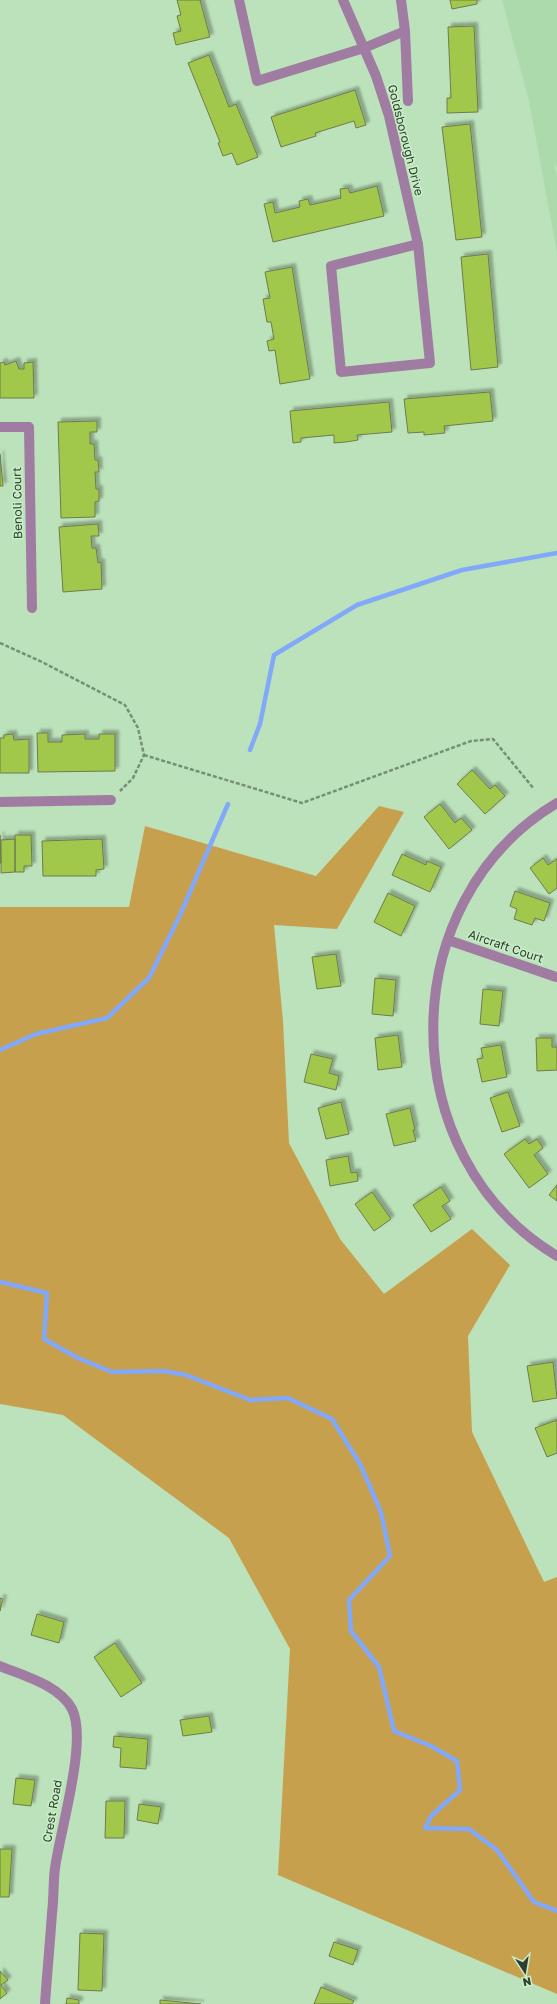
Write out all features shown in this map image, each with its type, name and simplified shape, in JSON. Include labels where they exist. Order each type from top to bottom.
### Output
[{"type":"street","points":[[239,0],[258,81],[364,48],[405,32]]},
{"type":"street","name":"Goldsborough Drive","points":[[343,0],[376,76],[389,116],[418,244],[430,363],[340,372],[331,266],[418,244]]},
{"type":"street","points":[[401,0],[405,32],[408,101]]},
{"type":"street","name":"Benoli Court","points":[[0,427],[29,427],[32,608]]},
{"type":"street","points":[[0,802],[111,800]]},
{"type":"street","points":[[557,803],[522,829],[488,865],[457,914],[440,962],[434,997],[432,1031],[434,1064],[447,1119],[472,1171],[499,1208],[517,1226],[557,1256]]},
{"type":"street","name":"Aircraft Court","points":[[448,940],[556,977]]},
{"type":"street","name":"Crest Road","points":[[0,1666],[34,1680],[64,1698],[72,1710],[76,1724],[77,1749],[55,1868],[44,2004]]},
{"type":"path","points":[[0,643],[61,672],[124,705],[138,728],[144,755],[133,778],[120,791]]},
{"type":"path","points":[[144,755],[302,803],[471,741],[493,739],[534,790]]},
{"type":"shaded area","points":[[502,0],[557,0],[557,167],[554,162],[557,178],[557,253],[529,101]]},
{"type":"shaded area","points":[[379,806],[404,812],[337,929],[274,925],[283,1021],[289,1143],[340,1239],[384,1294],[472,1229],[510,1265],[468,1336],[472,1432],[544,1582],[557,1577],[557,1994],[278,1875],[290,1649],[229,1538],[63,1415],[0,1404],[0,907],[129,907],[145,826],[316,876]]},
{"type":"building","points":[[177,0],[200,0],[210,37],[176,45],[173,33],[181,31],[177,16],[181,15]]},
{"type":"building","points":[[450,0],[477,0],[477,4],[452,9]]},
{"type":"building","points":[[474,26],[478,112],[447,113],[447,98],[451,98],[448,27]]},
{"type":"building","points":[[209,55],[229,107],[236,104],[258,157],[237,165],[232,153],[223,156],[218,143],[220,142],[188,63]]},
{"type":"building","points":[[355,90],[366,125],[356,128],[354,121],[315,133],[316,136],[281,147],[271,117]]},
{"type":"building","points":[[470,124],[482,237],[456,240],[442,127]]},
{"type":"building","points":[[377,186],[384,216],[273,242],[264,204],[273,202],[275,213],[300,207],[299,201],[308,199],[310,205],[341,198],[340,189],[348,188],[350,193]]},
{"type":"building","points":[[488,254],[498,367],[471,370],[461,257]]},
{"type":"building","points":[[292,267],[310,379],[280,384],[275,350],[269,351],[267,341],[274,339],[271,322],[267,322],[263,299],[270,298],[265,272]]},
{"type":"building","points":[[16,361],[19,369],[24,369],[24,363],[33,362],[34,398],[0,398],[0,363],[4,362],[5,365]]},
{"type":"building","points":[[490,392],[493,421],[444,426],[445,433],[424,435],[424,432],[408,433],[404,399]]},
{"type":"building","points":[[389,402],[392,432],[357,435],[358,440],[346,442],[334,443],[334,435],[301,438],[301,442],[293,443],[290,411]]},
{"type":"building","points":[[97,421],[97,432],[90,432],[90,444],[94,444],[95,460],[98,460],[99,472],[95,472],[96,489],[99,489],[99,501],[95,502],[95,517],[61,518],[58,422]]},
{"type":"building","points":[[0,454],[3,486],[0,486]]},
{"type":"building","points":[[98,524],[99,536],[91,536],[92,548],[96,548],[98,563],[101,562],[102,589],[63,592],[59,527]]},
{"type":"building","points":[[37,733],[48,733],[48,742],[62,742],[62,735],[85,734],[85,739],[99,739],[99,734],[115,734],[115,771],[38,772]]},
{"type":"building","points":[[13,734],[14,740],[29,739],[29,773],[0,773],[0,738],[4,738],[4,735]]},
{"type":"building","points":[[472,770],[490,789],[495,785],[505,796],[485,814],[457,784]]},
{"type":"building","points":[[440,804],[455,823],[461,818],[472,830],[449,849],[424,817]]},
{"type":"building","points":[[0,835],[1,863],[0,863]]},
{"type":"building","points":[[15,835],[31,835],[32,866],[24,866],[24,872],[15,872]]},
{"type":"building","points":[[15,839],[15,872],[1,873],[1,840]]},
{"type":"building","points":[[102,839],[104,869],[96,870],[96,876],[43,876],[42,841]]},
{"type":"building","points":[[402,854],[426,865],[427,861],[441,867],[430,892],[392,875]]},
{"type":"building","points":[[543,858],[548,865],[557,859],[557,888],[549,894],[530,868]]},
{"type":"building","points":[[515,891],[550,903],[544,921],[535,918],[532,925],[514,919],[517,909],[510,906]]},
{"type":"building","points":[[388,893],[415,906],[401,936],[374,922]]},
{"type":"building","points":[[336,954],[341,986],[317,989],[312,957]]},
{"type":"building","points":[[375,978],[396,980],[393,1016],[372,1014]]},
{"type":"building","points":[[483,989],[503,991],[499,1026],[480,1024]]},
{"type":"building","points":[[398,1035],[402,1067],[378,1070],[375,1038]]},
{"type":"building","points":[[536,1038],[552,1038],[552,1047],[557,1047],[557,1070],[537,1071]]},
{"type":"building","points":[[501,1045],[507,1077],[482,1082],[477,1059],[483,1058],[481,1048]]},
{"type":"building","points":[[311,1054],[333,1059],[329,1073],[339,1076],[336,1090],[304,1082]]},
{"type":"building","points":[[508,1092],[520,1126],[502,1132],[490,1098]]},
{"type":"building","points":[[341,1102],[349,1134],[326,1139],[318,1108]]},
{"type":"building","points":[[410,1108],[416,1141],[394,1146],[386,1114]]},
{"type":"building","points":[[525,1139],[529,1144],[537,1139],[543,1148],[534,1155],[548,1174],[529,1188],[504,1154]]},
{"type":"building","points":[[348,1156],[351,1173],[357,1172],[358,1181],[330,1186],[326,1160]]},
{"type":"building","points":[[557,1185],[557,1201],[549,1195]]},
{"type":"building","points":[[441,1187],[450,1201],[442,1206],[451,1219],[431,1232],[413,1205]]},
{"type":"building","points":[[372,1192],[391,1219],[374,1231],[355,1204]]},
{"type":"building","points":[[553,1362],[557,1398],[533,1402],[527,1366]]},
{"type":"building","points":[[557,1420],[557,1453],[547,1457],[535,1428]]},
{"type":"building","points":[[0,1598],[3,1599],[0,1611]]},
{"type":"building","points":[[37,1614],[64,1622],[59,1643],[31,1635]]},
{"type":"building","points":[[115,1643],[142,1683],[121,1697],[94,1657]]},
{"type":"building","points":[[209,1716],[212,1732],[183,1736],[180,1720]]},
{"type":"building","points":[[114,1736],[148,1739],[146,1769],[120,1767],[121,1748],[113,1747]]},
{"type":"building","points":[[16,1778],[35,1780],[31,1806],[13,1804]]},
{"type":"building","points":[[106,1801],[125,1801],[124,1838],[105,1838]]},
{"type":"building","points":[[139,1804],[161,1807],[158,1824],[137,1820]]},
{"type":"building","points":[[0,1849],[12,1849],[9,1897],[0,1897]]},
{"type":"building","points":[[80,1933],[104,1934],[102,1991],[78,1990]]},
{"type":"building","points":[[334,1942],[358,1950],[353,1965],[329,1956]]},
{"type":"building","points":[[0,1971],[8,1980],[1,1985],[7,1993],[0,1999]]},
{"type":"building","points":[[321,1987],[354,2001],[352,2004],[314,2004]]},
{"type":"building","points":[[67,1998],[79,2000],[79,2004],[66,2004]]},
{"type":"building","points":[[160,2000],[201,2004],[160,2004]]},
{"type":"waterway","points":[[250,750],[260,724],[274,655],[357,605],[462,570],[557,553]]},
{"type":"waterway","points":[[0,1050],[36,1034],[107,1018],[149,978],[180,915],[228,804]]},
{"type":"waterway","points":[[0,1282],[47,1293],[44,1339],[78,1358],[112,1372],[164,1371],[186,1375],[250,1400],[288,1398],[332,1419],[360,1464],[381,1512],[390,1556],[349,1600],[351,1631],[379,1667],[394,1731],[431,1746],[457,1761],[460,1790],[432,1815],[425,1828],[469,1829],[497,1850],[534,1902],[557,1911]]}]
